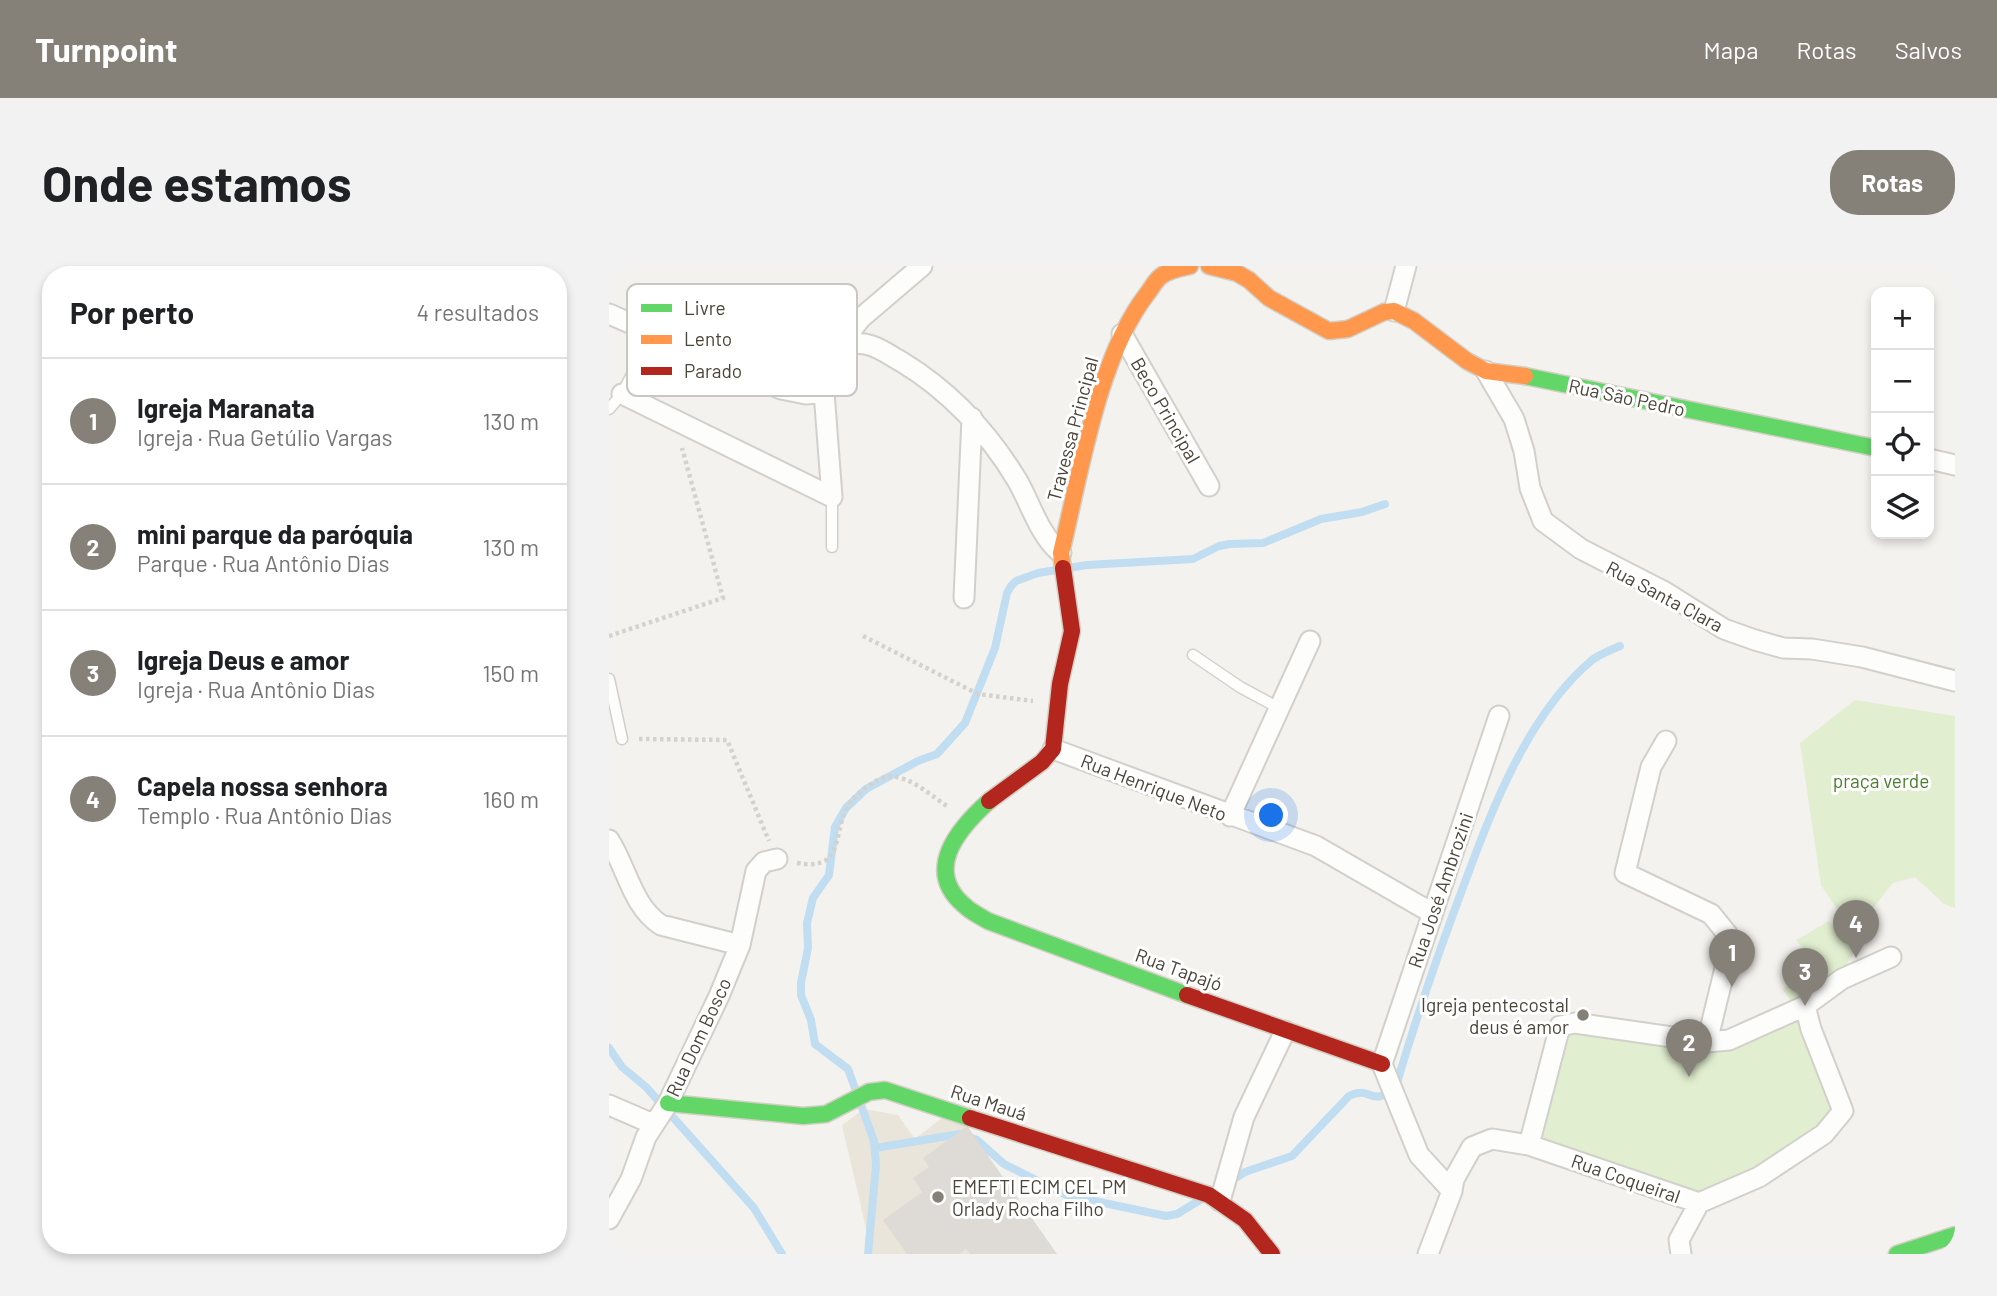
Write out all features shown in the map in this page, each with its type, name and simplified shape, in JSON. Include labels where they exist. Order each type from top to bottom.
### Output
[{"type":"street","points":[[857,323],[922,266]]},
{"type":"street","name":"Travessa Principal","points":[[1061,553],[1098,400],[1122,334],[1153,285],[1168,273],[1190,266]]},
{"type":"street","points":[[1209,266],[1249,279],[1269,298],[1329,331],[1348,329],[1384,312],[1394,311],[1406,266]]},
{"type":"street","name":"Rua São Pedro","points":[[1394,311],[1414,321],[1467,361],[1486,371],[1520,375],[1871,447]]},
{"type":"street","points":[[609,314],[627,322]]},
{"type":"street","name":"Beco Principal","points":[[1122,334],[1209,486]]},
{"type":"street","points":[[857,342],[863,341],[889,355],[933,384],[972,418],[1017,480],[1051,545],[1061,553],[1072,631],[1053,749]]},
{"type":"street","name":"Rua Santa Clara","points":[[1486,371],[1514,419],[1524,451],[1530,488],[1543,521],[1581,549],[1665,592],[1724,629],[1755,640],[1783,648],[1812,649],[1862,657],[1955,681]]},
{"type":"street","points":[[622,394],[832,497]]},
{"type":"street","points":[[824,396],[832,497]]},
{"type":"street","points":[[964,598],[972,418]]},
{"type":"street","points":[[1934,460],[1955,465]]},
{"type":"street","points":[[1230,816],[1310,641]]},
{"type":"street","name":"Rua José Ambrozini","points":[[1382,1063],[1499,716]]},
{"type":"street","points":[[1666,741],[1651,768],[1625,873],[1711,914],[1728,935],[1726,964],[1707,1042]]},
{"type":"street","name":"Rua Henrique Neto","points":[[1053,749],[1316,846],[1432,913]]},
{"type":"street","name":"Rua Tapajó","points":[[1053,749],[1042,762],[1000,791],[969,819],[950,846],[945,859],[948,883],[964,906],[974,914],[1003,927],[1285,1031],[1382,1063]]},
{"type":"street","points":[[609,840],[632,890],[650,918],[661,925],[740,945]]},
{"type":"street","name":"Rua Dom Bosco","points":[[609,1219],[631,1179],[640,1149],[668,1103],[719,996],[740,945],[755,871],[764,862],[777,859]]},
{"type":"street","points":[[1529,1145],[1560,1026],[1575,1023],[1707,1042],[1729,1040],[1805,1006],[1842,979],[1891,957]]},
{"type":"street","name":"Rua Coqueiral","points":[[1428,1254],[1454,1179],[1472,1147],[1492,1139],[1529,1145],[1699,1203],[1759,1177],[1824,1134],[1843,1111],[1811,1029],[1805,1006]]},
{"type":"street","points":[[1220,1201],[1244,1118],[1285,1031]]},
{"type":"street","points":[[1382,1063],[1419,1154],[1452,1191]]},
{"type":"street","name":"Rua Mauá","points":[[668,1103],[803,1116],[826,1114],[869,1092],[885,1090],[1199,1191],[1220,1201],[1253,1227],[1272,1254]]},
{"type":"street","points":[[609,1105],[653,1124]]},
{"type":"street","points":[[1681,1254],[1679,1240],[1699,1203]]},
{"type":"street","points":[[1896,1254],[1930,1249],[1955,1235]]},
{"type":"lane","points":[[609,409],[627,384]]},
{"type":"lane","points":[[832,497],[832,547]]},
{"type":"lane","points":[[1193,655],[1240,687],[1279,708]]},
{"type":"lane","points":[[609,679],[622,739]]},
{"type":"path","points":[[609,636],[723,598],[675,420]]},
{"type":"path","points":[[863,636],[978,694],[1058,705]]},
{"type":"path","points":[[622,739],[727,740],[777,859],[813,865],[824,862],[839,843],[843,818],[855,796],[875,780],[884,777],[901,778],[950,807]]},
{"type":"shaded area","name":"EMEFTI ECIM CEL PM Orlady Rocha Filho","points":[[864,1109],[898,1115],[915,1139],[942,1118],[967,1126],[1057,1254],[872,1254],[842,1125]]},
{"type":"green space","name":"praça verde","points":[[1855,700],[1955,716],[1955,908],[1944,904],[1915,877],[1893,883],[1874,907],[1845,921],[1821,885],[1800,743]]},
{"type":"green space","points":[[1829,921],[1854,953],[1844,968],[1826,975],[1796,940]]},
{"type":"green space","points":[[1804,953],[1825,978],[1795,1006],[1782,989],[1807,976],[1797,961]]},
{"type":"green space","points":[[1802,1016],[1836,1109],[1821,1130],[1699,1197],[1535,1142],[1566,1032],[1731,1046]]},
{"type":"building","points":[[967,1126],[1057,1254],[970,1254],[966,1249],[959,1254],[907,1254],[883,1220],[922,1192],[913,1178],[929,1167],[923,1158]]},
{"type":"waterway","points":[[868,1254],[876,1165],[874,1141],[848,1069],[815,1044],[811,1020],[801,995],[808,948],[807,923],[813,898],[829,875],[835,827],[846,808],[866,789],[918,761],[937,754],[965,723],[995,648],[1007,593],[1016,581],[1038,573],[1087,565],[1193,559],[1219,546],[1263,543],[1321,519],[1362,512],[1385,504]]},
{"type":"waterway","points":[[1229,1182],[1245,1172],[1292,1156],[1349,1096],[1357,1093],[1382,1096],[1397,1083],[1453,914],[1485,829],[1513,767],[1548,709],[1569,683],[1592,660],[1620,646]]},
{"type":"waterway","points":[[609,1048],[622,1067],[646,1087],[754,1208],[782,1254]]},
{"type":"waterway","points":[[875,1148],[960,1134],[977,1140],[1004,1164],[1066,1195],[1166,1216],[1177,1214],[1200,1200]]},
{"type":"traffic: fast","points":[[1525,376],[1871,447]]},
{"type":"traffic: fast","points":[[989,801],[957,837],[946,864],[946,878],[952,892],[965,906],[988,921],[1187,995]]},
{"type":"traffic: fast","points":[[668,1103],[803,1116],[826,1114],[869,1092],[885,1090],[970,1118]]},
{"type":"traffic: fast","points":[[1897,1254],[1955,1235]]},
{"type":"traffic: slow","points":[[1063,568],[1061,553],[1084,453],[1103,383],[1116,350],[1130,320],[1156,281],[1170,271],[1190,266]]},
{"type":"traffic: slow","points":[[1209,266],[1237,273],[1269,298],[1329,331],[1348,329],[1384,312],[1394,311],[1414,321],[1467,361],[1486,371],[1525,376]]},
{"type":"traffic: jam","points":[[989,801],[1042,762],[1053,749],[1060,684],[1072,631],[1063,568]]},
{"type":"traffic: jam","points":[[1187,995],[1382,1064]]},
{"type":"traffic: jam","points":[[970,1118],[1209,1195],[1245,1220],[1272,1254]]},
{"type":"place","name":"Capela nossa senhora","points":[[1856,958]]},
{"type":"place","name":"Igreja Maranata","points":[[1732,987]]},
{"type":"place","name":"Igreja Deus e amor","points":[[1805,1006]]},
{"type":"place","name":"Igreja pentecostal deus é amor","points":[[1583,1015]]},
{"type":"place","name":"mini parque da paróquia","points":[[1689,1077]]},
{"type":"place","name":"EMEFTI ECIM CEL PM Orlady Rocha Filho","points":[[938,1197]]}]
